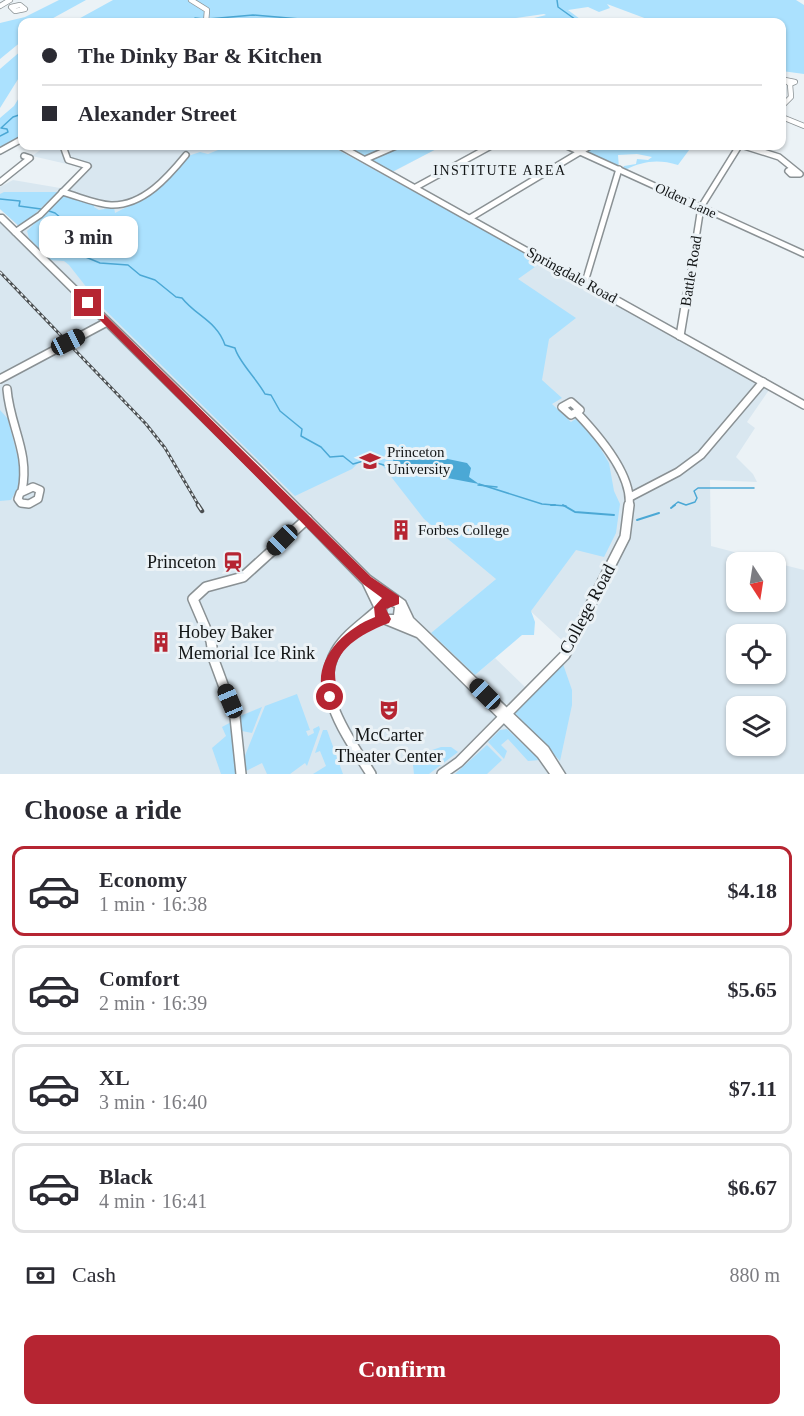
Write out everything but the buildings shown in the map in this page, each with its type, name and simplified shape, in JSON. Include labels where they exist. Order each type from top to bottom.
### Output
[{"type":"main road","points":[[0,217],[367,580],[401,605],[409,622],[543,752],[558,774]]},
{"type":"main road","points":[[367,580],[383,614],[420,632]]},
{"type":"main road","points":[[383,614],[387,600],[395,600]]},
{"type":"main road","points":[[383,614],[397,619],[403,610]]},
{"type":"street","points":[[1,5],[10,0]]},
{"type":"street","points":[[191,0],[205,7],[207,18]]},
{"type":"street","points":[[1,5],[11,7]]},
{"type":"street","points":[[786,102],[791,97],[790,84]]},
{"type":"street","points":[[786,119],[804,126]]},
{"type":"street","points":[[0,151],[18,141]]},
{"type":"street","points":[[15,232],[40,214],[88,166],[66,158],[64,150]]},
{"type":"street","name":"Springdale Road","points":[[348,150],[804,405]]},
{"type":"street","points":[[366,159],[387,150]]},
{"type":"street","points":[[416,187],[484,150]]},
{"type":"street","points":[[701,207],[737,150]]},
{"type":"street","points":[[757,150],[779,157],[792,170]]},
{"type":"street","points":[[470,218],[580,151]]},
{"type":"street","name":"Olden Lane","points":[[580,151],[804,254]]},
{"type":"street","points":[[62,192],[108,204],[130,203],[153,188],[186,155]]},
{"type":"street","points":[[0,182],[30,158],[24,156]]},
{"type":"street","points":[[585,282],[619,170]]},
{"type":"street","name":"Battle Road","points":[[680,336],[701,207]]},
{"type":"street","points":[[27,473],[36,488],[40,490],[40,496],[29,504],[20,502],[19,496],[27,473],[25,454],[0,380],[107,322]]},
{"type":"street","points":[[4,390],[25,367]]},
{"type":"street","points":[[577,413],[608,447],[630,497],[678,472],[700,455],[763,382]]},
{"type":"street","points":[[22,491],[36,488]]},
{"type":"street","name":"College Road","points":[[442,774],[459,762],[569,649],[625,537],[630,497]]},
{"type":"street","points":[[241,774],[235,717],[214,660],[211,641],[193,603],[194,596],[208,586],[242,578],[307,519]]},
{"type":"street","points":[[370,774],[339,716],[328,686],[329,669],[334,654],[347,639],[383,614]]},
{"type":"shaded area","points":[[59,0],[86,0],[53,18],[21,18]]},
{"type":"shaded area","points":[[113,0],[796,0],[804,5],[804,74],[786,72],[786,18],[644,18],[607,4],[610,8],[599,12],[588,7],[568,10],[579,18],[534,18],[546,15],[544,14],[516,18],[80,18]]},
{"type":"shaded area","points":[[18,19],[18,44],[0,59],[0,23]]},
{"type":"shaded area","points":[[18,53],[18,79],[0,108],[0,69]]},
{"type":"shaded area","points":[[18,100],[18,140],[5,147],[0,146],[0,118]]},
{"type":"shaded area","name":"Princeton University","points":[[40,150],[434,150],[389,174],[771,387],[747,422],[755,428],[736,457],[753,474],[757,482],[710,480],[711,546],[734,552],[726,552],[726,612],[786,612],[786,566],[804,570],[804,774],[565,774],[556,755],[513,713],[561,665],[566,644],[496,579],[421,642],[539,757],[550,774],[0,774],[0,222],[8,231],[18,226],[0,209],[0,187],[13,180],[60,188],[81,170],[80,167],[32,156]]},
{"type":"shaded area","points":[[218,150],[338,150],[542,262],[518,279],[576,318],[549,339],[542,380],[562,398],[552,404],[571,422],[577,418],[592,434],[609,463],[614,491],[620,504],[616,533],[604,557],[576,550],[531,611],[535,622],[534,635],[522,635],[475,675],[431,633],[496,579],[424,519],[371,451],[352,469],[295,496],[102,307],[69,265],[64,261],[50,260],[29,238],[27,231],[63,195],[95,203],[94,207],[99,210],[114,207],[115,213],[150,195],[188,156],[200,152],[208,154]]},
{"type":"shaded area","points":[[351,150],[434,150],[392,172]]},
{"type":"shaded area","points":[[689,150],[678,165],[651,162],[625,170],[622,169],[624,166],[636,164],[637,159],[648,160],[652,157],[637,154],[618,155],[619,168],[584,151]]},
{"type":"shaded area","points":[[4,192],[58,192],[23,225],[19,226],[0,209],[0,194]]},
{"type":"shaded area","points":[[0,410],[8,419],[23,478],[11,500],[0,501]]},
{"type":"shaded area","points":[[395,448],[467,463],[471,468],[469,477],[479,484],[400,469],[394,464],[391,450]]},
{"type":"shaded area","points":[[495,658],[525,687],[508,704],[505,704],[475,675]]},
{"type":"shaded area","points":[[563,664],[572,690],[572,705],[560,761],[515,713]]},
{"type":"shaded area","points":[[297,694],[310,730],[306,731],[308,736],[314,733],[313,729],[319,726],[320,729],[307,766],[305,763],[290,774],[267,774],[262,763],[246,771],[244,758],[265,706]]},
{"type":"shaded area","points":[[262,707],[252,733],[242,731],[240,716]]},
{"type":"shaded area","points":[[233,721],[237,774],[221,774],[212,748],[226,736],[222,727]]},
{"type":"shaded area","points":[[507,729],[540,760],[528,761],[508,739],[501,745],[507,751],[504,759],[488,742],[500,730]]},
{"type":"shaded area","points":[[323,730],[327,730],[343,774],[313,774],[326,766],[320,751],[315,753]]},
{"type":"shaded area","points":[[487,745],[502,760],[487,774],[455,774]]},
{"type":"shaded area","points":[[451,747],[458,752],[429,774],[414,774],[413,765],[429,751]]},
{"type":"waterway","points":[[557,0],[558,7],[573,18]]},
{"type":"waterway","points":[[219,18],[253,15],[288,18]]},
{"type":"waterway","points":[[0,136],[8,132],[7,129],[1,128],[18,115]]},
{"type":"waterway","points":[[0,199],[20,201],[19,206],[41,209]]},
{"type":"waterway","points":[[46,210],[55,213],[67,223],[65,229],[76,253],[100,263],[128,265],[140,275],[155,280],[176,297],[182,298],[212,324],[225,345],[235,348],[240,359],[265,394],[271,395],[280,411],[302,429],[301,436],[321,447],[330,457],[343,456],[353,464],[367,460],[387,466]]},
{"type":"waterway","points":[[479,484],[484,486]]},
{"type":"waterway","points":[[478,485],[484,486]]},
{"type":"waterway","points":[[484,486],[497,487]]},
{"type":"waterway","points":[[484,486],[542,504],[554,505]]},
{"type":"waterway","points":[[673,506],[678,502],[686,505],[695,502],[697,498],[694,491],[698,488],[754,488]]},
{"type":"waterway","points":[[554,505],[564,506]]},
{"type":"waterway","points":[[671,508],[675,505]]},
{"type":"waterway","points":[[564,506],[575,512],[614,515]]},
{"type":"waterway","points":[[637,520],[659,513]]},
{"type":"railway","points":[[0,272],[146,424],[165,448],[199,506]]},
{"type":"railway","points":[[198,505],[202,511]]},
{"type":"place","name":"Princeton University","points":[[370,461]]},
{"type":"place","name":"Forbes College","points":[[401,530]]},
{"type":"place","name":"Princeton","points":[[233,562]]},
{"type":"place","name":"Hobey Baker Memorial Ice Rink","points":[[161,642]]},
{"type":"place","name":"McCarter Theater Center","points":[[389,710]]},
{"type":"district","name":"INSTITUTE AREA","points":[[500,170]]},
{"type":"route","points":[[88,303],[266,477],[367,580],[395,600],[387,600],[381,604],[379,612],[384,619],[360,629],[347,639],[334,654],[328,678],[330,697]]}]
